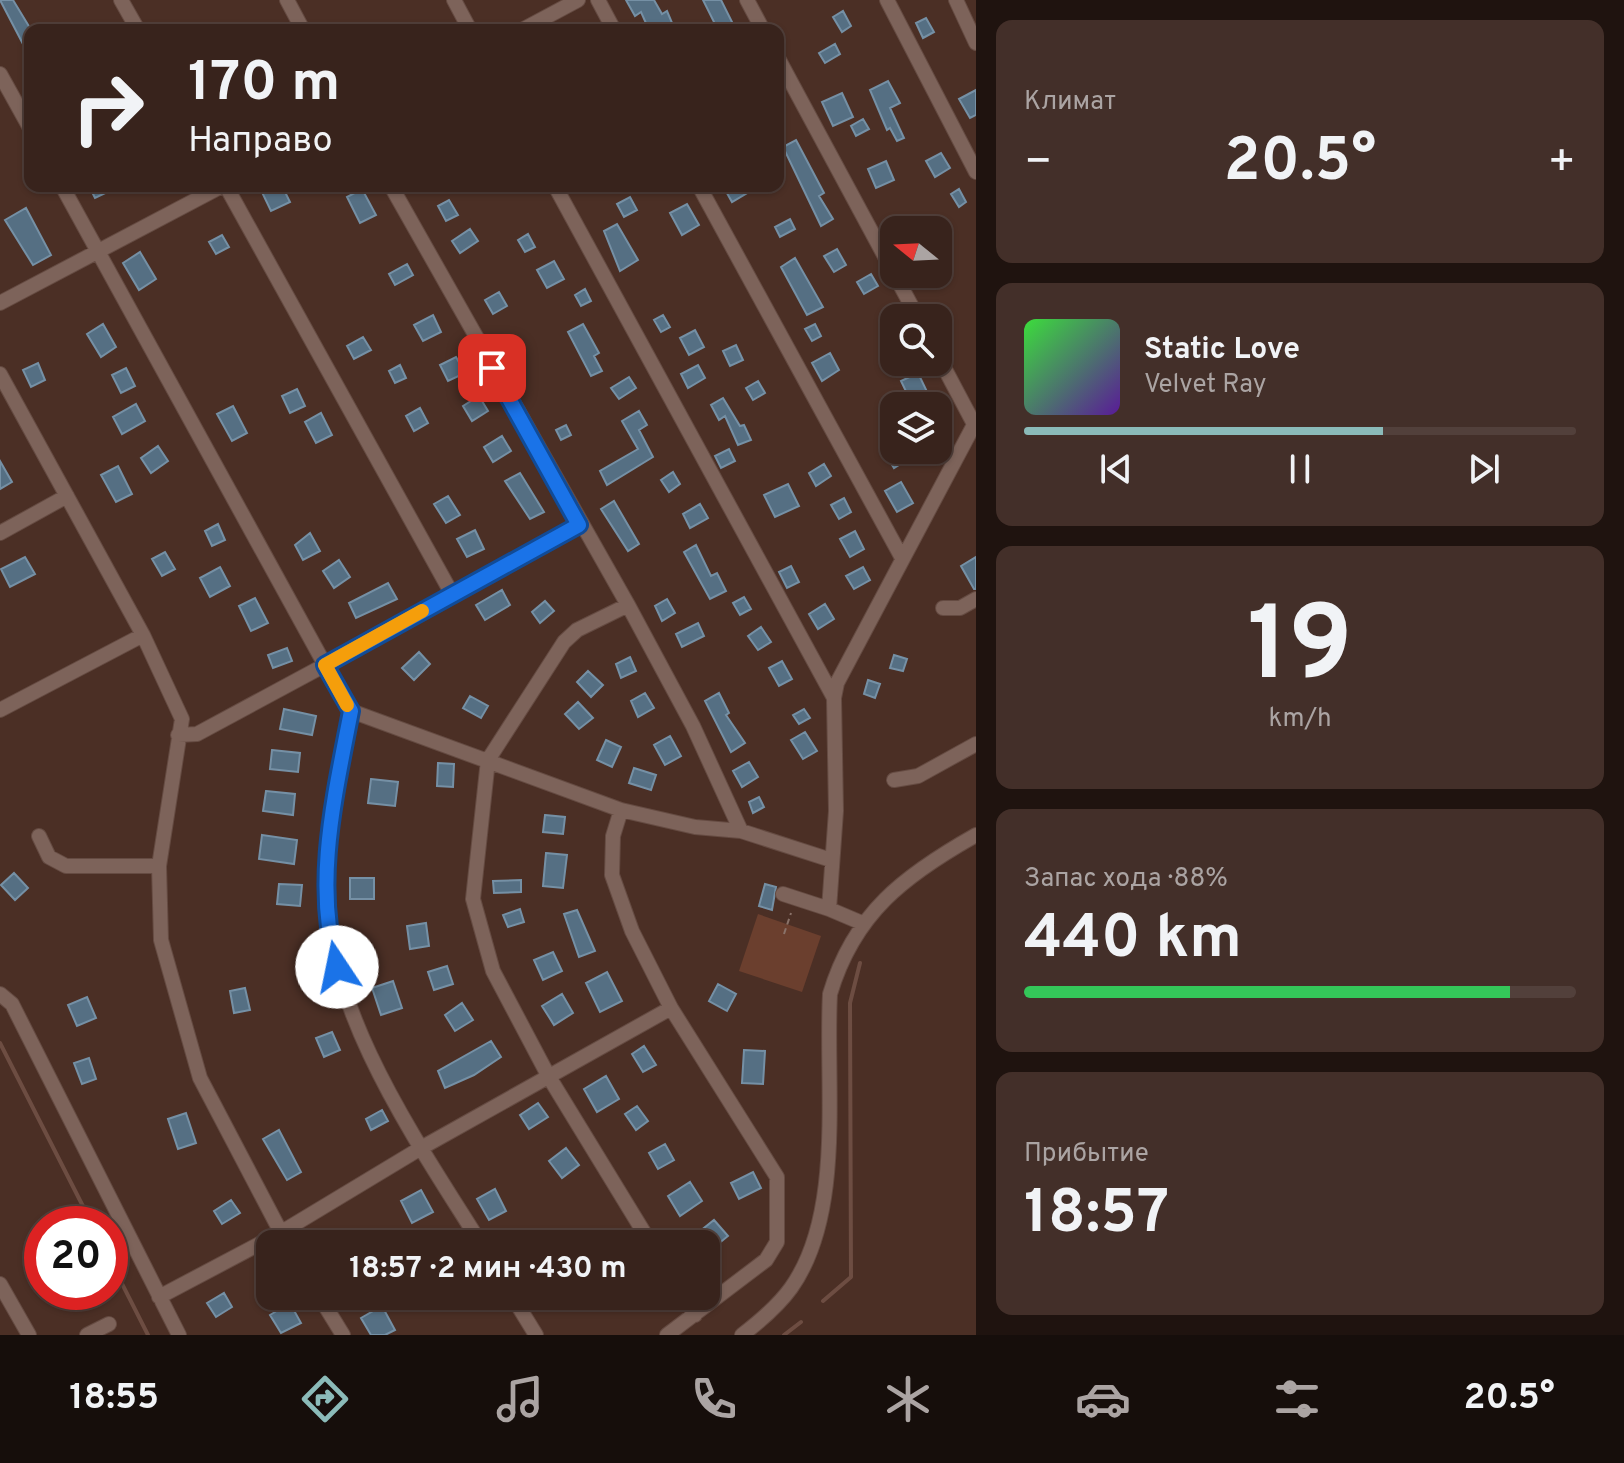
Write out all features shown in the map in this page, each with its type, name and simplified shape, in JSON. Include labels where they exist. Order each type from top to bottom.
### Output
[{"type":"street","points":[[121,0],[135,24]]},
{"type":"street","points":[[287,0],[300,24]]},
{"type":"street","points":[[454,0],[467,24]]},
{"type":"street","points":[[533,24],[578,0]]},
{"type":"street","points":[[598,0],[611,24]]},
{"type":"street","points":[[747,0],[760,24]]},
{"type":"street","points":[[887,0],[976,172]]},
{"type":"street","points":[[956,0],[976,43]]},
{"type":"street","points":[[784,69],[910,304]]},
{"type":"street","points":[[0,74],[24,117]]},
{"type":"street","points":[[65,192],[351,711],[331,811],[326,886],[330,945],[350,1012],[421,1148],[472,1230]]},
{"type":"street","points":[[0,303],[212,192]]},
{"type":"street","points":[[227,192],[452,594]]},
{"type":"street","points":[[394,192],[579,525],[628,605],[693,726],[741,831]]},
{"type":"street","points":[[558,192],[834,698]]},
{"type":"street","points":[[702,192],[902,558]]},
{"type":"street","points":[[0,374],[143,635],[182,719],[159,866],[161,940],[200,1078],[280,1230]]},
{"type":"street","points":[[829,909],[836,811],[834,698],[837,683],[975,422],[949,376]]},
{"type":"street","points":[[0,533],[67,496]]},
{"type":"street","points":[[178,735],[197,734],[579,525]]},
{"type":"street","points":[[943,608],[960,608],[976,599]]},
{"type":"street","points":[[628,605],[577,630],[564,642],[488,760],[473,899],[493,971],[549,1077],[642,1230]]},
{"type":"street","points":[[0,710],[143,635]]},
{"type":"street","points":[[351,711],[621,810],[695,827],[741,831],[831,860]]},
{"type":"street","points":[[894,780],[918,776],[976,744]]},
{"type":"street","points":[[621,810],[613,836],[612,875],[632,931],[671,1008],[777,1177],[777,1242],[766,1260],[667,1335]]},
{"type":"street","points":[[742,1335],[790,1290],[806,1263],[816,1233],[825,1189],[830,994],[839,964],[862,923],[904,880],[976,835]]},
{"type":"street","points":[[39,836],[49,857],[66,866],[159,866]]},
{"type":"street","points":[[790,896],[862,923]]},
{"type":"street","points":[[0,994],[12,1004],[179,1335]]},
{"type":"street","points":[[296,1230],[421,1148],[671,1008]]},
{"type":"street","points":[[159,1297],[256,1251]]},
{"type":"street","points":[[0,1284],[29,1335]]},
{"type":"street","points":[[328,1310],[343,1335]]},
{"type":"street","points":[[521,1310],[536,1335]]},
{"type":"street","points":[[692,1310],[695,1315]]},
{"type":"street","points":[[87,1335],[109,1324]]},
{"type":"path","points":[[784,934],[790,896]]},
{"type":"shaded area","points":[[758,914],[821,936],[802,992],[739,971]]},
{"type":"building","points":[[0,0],[13,0],[28,24],[24,24],[23,44]]},
{"type":"building","points":[[626,0],[654,0],[662,14],[667,11],[672,24],[646,24],[641,12],[635,16]]},
{"type":"building","points":[[703,0],[721,0],[733,24],[715,24]]},
{"type":"building","points":[[843,11],[851,26],[842,32],[833,17]]},
{"type":"building","points":[[926,18],[934,32],[923,38],[916,23]]},
{"type":"building","points":[[835,44],[840,54],[825,63],[819,53]]},
{"type":"building","points":[[888,81],[900,103],[890,108],[904,138],[897,141],[890,128],[887,130],[870,90]]},
{"type":"building","points":[[976,90],[976,115],[970,118],[959,99]]},
{"type":"building","points":[[842,93],[853,117],[833,126],[822,102]]},
{"type":"building","points":[[863,119],[869,129],[856,136],[851,126]]},
{"type":"building","points":[[796,140],[824,193],[819,196],[833,219],[821,226],[784,149]]},
{"type":"building","points":[[941,153],[950,168],[935,177],[926,161]]},
{"type":"building","points":[[886,161],[894,180],[876,188],[868,169]]},
{"type":"building","points":[[959,189],[966,202],[959,207],[951,194]]},
{"type":"building","points":[[92,192],[108,192],[95,198]]},
{"type":"building","points":[[262,192],[285,192],[290,202],[271,211]]},
{"type":"building","points":[[364,192],[376,215],[360,223],[347,197]]},
{"type":"building","points":[[726,192],[749,192],[732,202]]},
{"type":"building","points":[[630,197],[637,210],[624,217],[617,204]]},
{"type":"building","points":[[449,200],[458,215],[446,221],[438,206]]},
{"type":"building","points":[[687,204],[699,225],[682,235],[670,213]]},
{"type":"building","points":[[26,208],[51,255],[33,265],[5,220]]},
{"type":"building","points":[[790,219],[795,229],[780,237],[775,227]]},
{"type":"building","points":[[617,224],[638,260],[620,271],[604,231]]},
{"type":"building","points":[[470,229],[478,241],[460,253],[452,241]]},
{"type":"building","points":[[528,234],[535,247],[525,252],[518,240]]},
{"type":"building","points":[[222,235],[229,247],[216,254],[209,242]]},
{"type":"building","points":[[837,249],[846,265],[834,272],[824,256]]},
{"type":"building","points":[[140,252],[156,279],[139,290],[123,263]]},
{"type":"building","points":[[795,258],[823,307],[807,315],[781,267]]},
{"type":"building","points":[[554,261],[564,279],[547,288],[537,270]]},
{"type":"building","points":[[407,264],[413,275],[395,285],[389,274]]},
{"type":"building","points":[[871,274],[878,286],[864,294],[857,282]]},
{"type":"building","points":[[585,289],[591,301],[581,306],[575,295]]},
{"type":"building","points":[[499,292],[507,306],[493,314],[485,300]]},
{"type":"building","points":[[433,315],[441,332],[423,341],[414,325]]},
{"type":"building","points":[[663,315],[670,327],[661,332],[654,320]]},
{"type":"building","points":[[103,324],[116,347],[101,357],[87,334]]},
{"type":"building","points":[[583,324],[599,353],[594,356],[602,371],[591,376],[568,332]]},
{"type":"building","points":[[815,324],[821,336],[812,341],[805,329]]},
{"type":"building","points":[[695,330],[704,347],[689,355],[680,338]]},
{"type":"building","points":[[363,337],[371,350],[354,359],[347,346]]},
{"type":"building","points":[[736,345],[743,360],[730,366],[723,351]]},
{"type":"building","points":[[830,353],[839,370],[822,381],[812,363]]},
{"type":"building","points":[[456,357],[465,373],[448,381],[440,365]]},
{"type":"building","points":[[38,363],[45,380],[31,387],[23,370]]},
{"type":"building","points":[[400,365],[406,378],[395,383],[389,371]]},
{"type":"building","points":[[698,365],[705,378],[688,388],[681,374]]},
{"type":"building","points":[[126,368],[135,386],[121,393],[112,375]]},
{"type":"building","points":[[919,376],[927,392],[906,392],[901,381]]},
{"type":"building","points":[[629,377],[636,388],[619,399],[611,388]]},
{"type":"building","points":[[758,381],[765,393],[753,400],[746,388]]},
{"type":"building","points":[[297,389],[305,406],[290,413],[282,396]]},
{"type":"building","points":[[479,396],[488,411],[472,421],[463,406]]},
{"type":"building","points":[[723,398],[740,426],[744,425],[751,440],[738,445],[725,416],[719,420],[711,405]]},
{"type":"building","points":[[136,404],[145,421],[122,434],[113,417]]},
{"type":"building","points":[[233,406],[247,433],[232,441],[217,414]]},
{"type":"building","points":[[420,408],[428,423],[414,431],[406,416]]},
{"type":"building","points":[[639,411],[647,425],[639,430],[653,457],[607,485],[600,471],[638,449],[622,421]]},
{"type":"building","points":[[321,413],[332,435],[316,443],[305,422]]},
{"type":"building","points":[[566,425],[571,435],[561,440],[556,430]]},
{"type":"building","points":[[502,436],[511,451],[493,462],[484,447]]},
{"type":"building","points":[[158,446],[168,461],[151,473],[141,458]]},
{"type":"building","points":[[729,449],[735,461],[721,468],[715,456]]},
{"type":"building","points":[[0,461],[12,482],[0,489]]},
{"type":"building","points":[[824,464],[831,476],[816,486],[809,473]]},
{"type":"building","points":[[118,466],[132,494],[116,502],[101,475]]},
{"type":"building","points":[[673,472],[680,484],[669,492],[661,480]]},
{"type":"building","points":[[520,473],[544,512],[530,519],[505,481]]},
{"type":"building","points":[[901,482],[913,503],[897,512],[885,491]]},
{"type":"building","points":[[788,484],[799,506],[775,517],[764,495]]},
{"type":"building","points":[[448,496],[460,515],[446,523],[434,504]]},
{"type":"building","points":[[844,498],[851,512],[839,519],[831,505]]},
{"type":"building","points":[[614,501],[639,544],[628,551],[601,509]]},
{"type":"building","points":[[700,504],[708,518],[690,528],[683,514]]},
{"type":"building","points":[[218,524],[225,540],[212,546],[205,531]]},
{"type":"building","points":[[475,530],[484,549],[467,557],[457,539]]},
{"type":"building","points":[[855,531],[864,549],[850,557],[840,539]]},
{"type":"building","points":[[310,533],[320,551],[303,560],[295,545]]},
{"type":"building","points":[[696,545],[711,576],[717,573],[726,591],[710,599],[684,552]]},
{"type":"building","points":[[165,552],[175,569],[162,576],[152,559]]},
{"type":"building","points":[[25,557],[35,574],[10,587],[1,569]]},
{"type":"building","points":[[976,557],[976,589],[974,589],[961,566]]},
{"type":"building","points":[[339,560],[350,577],[334,588],[323,571]]},
{"type":"building","points":[[791,566],[799,582],[787,588],[779,572]]},
{"type":"building","points":[[220,567],[230,586],[210,597],[200,578]]},
{"type":"building","points":[[863,567],[870,580],[854,589],[846,576]]},
{"type":"building","points":[[388,583],[397,599],[356,618],[349,603]]},
{"type":"building","points":[[502,590],[510,605],[485,620],[476,605]]},
{"type":"building","points":[[744,597],[751,609],[740,615],[733,603]]},
{"type":"building","points":[[255,598],[268,623],[251,631],[239,606]]},
{"type":"building","points":[[667,599],[675,613],[662,621],[655,606]]},
{"type":"building","points":[[545,601],[554,611],[540,623],[532,612]]},
{"type":"building","points":[[825,604],[834,619],[818,629],[809,614]]},
{"type":"building","points":[[698,623],[704,636],[682,647],[676,634]]},
{"type":"building","points":[[761,627],[771,642],[758,650],[748,636]]},
{"type":"building","points":[[287,648],[292,661],[273,668],[268,655]]},
{"type":"building","points":[[419,652],[430,664],[414,680],[402,668]]},
{"type":"building","points":[[894,655],[907,659],[903,671],[890,668]]},
{"type":"building","points":[[630,657],[636,671],[621,678],[616,664]]},
{"type":"building","points":[[782,661],[792,679],[779,686],[769,668]]},
{"type":"building","points":[[588,671],[603,685],[591,697],[577,682]]},
{"type":"building","points":[[868,680],[880,684],[875,698],[864,694]]},
{"type":"building","points":[[645,693],[654,708],[638,717],[631,701]]},
{"type":"building","points":[[719,693],[729,713],[726,715],[745,743],[731,752],[705,701]]},
{"type":"building","points":[[470,696],[488,706],[481,718],[463,708]]},
{"type":"building","points":[[578,702],[593,718],[579,729],[565,714]]},
{"type":"building","points":[[284,709],[316,716],[312,735],[280,729]]},
{"type":"building","points":[[804,709],[810,718],[799,724],[793,715]]},
{"type":"building","points":[[805,732],[817,751],[803,759],[791,740]]},
{"type":"building","points":[[670,736],[681,756],[665,765],[654,745]]},
{"type":"building","points":[[606,740],[621,747],[612,767],[597,760]]},
{"type":"building","points":[[272,750],[300,753],[298,772],[270,769]]},
{"type":"building","points":[[749,762],[758,777],[742,787],[733,771]]},
{"type":"building","points":[[438,763],[454,764],[453,787],[437,786]]},
{"type":"building","points":[[634,768],[656,775],[651,790],[629,783]]},
{"type":"building","points":[[371,779],[398,782],[395,806],[368,803]]},
{"type":"building","points":[[266,791],[295,794],[293,815],[263,811]]},
{"type":"building","points":[[759,797],[764,807],[753,813],[749,802]]},
{"type":"building","points":[[545,815],[565,817],[563,834],[543,832]]},
{"type":"building","points":[[262,835],[297,840],[294,864],[259,859]]},
{"type":"building","points":[[546,853],[567,855],[563,888],[543,886]]},
{"type":"building","points":[[14,873],[28,888],[15,900],[1,885]]},
{"type":"building","points":[[350,878],[374,878],[374,899],[350,899]]},
{"type":"building","points":[[521,880],[521,892],[494,893],[493,881]]},
{"type":"building","points":[[279,884],[302,885],[300,906],[277,904]]},
{"type":"building","points":[[765,884],[776,887],[772,910],[759,906]]},
{"type":"building","points":[[520,909],[524,922],[508,927],[503,915]]},
{"type":"building","points":[[577,910],[595,951],[579,957],[564,914]]},
{"type":"building","points":[[426,923],[429,946],[410,949],[407,926]]},
{"type":"building","points":[[553,952],[562,971],[543,980],[534,960]]},
{"type":"building","points":[[447,966],[453,984],[434,990],[428,972]]},
{"type":"building","points":[[607,972],[622,1001],[600,1012],[586,983]]},
{"type":"building","points":[[393,981],[402,1008],[381,1015],[372,988]]},
{"type":"building","points":[[718,984],[736,994],[727,1011],[709,1001]]},
{"type":"building","points":[[245,988],[250,1010],[234,1013],[230,991]]},
{"type":"building","points":[[562,994],[573,1013],[554,1025],[542,1006]]},
{"type":"building","points":[[87,997],[96,1018],[77,1026],[68,1005]]},
{"type":"building","points":[[462,1003],[473,1020],[455,1031],[445,1015]]},
{"type":"building","points":[[332,1032],[340,1050],[324,1057],[316,1038]]},
{"type":"building","points":[[491,1041],[501,1057],[474,1075],[445,1088],[438,1071]]},
{"type":"building","points":[[644,1046],[656,1065],[643,1072],[632,1054]]},
{"type":"building","points":[[744,1050],[765,1051],[763,1084],[742,1083]]},
{"type":"building","points":[[89,1058],[96,1079],[82,1084],[74,1063]]},
{"type":"building","points":[[606,1076],[619,1099],[597,1112],[584,1089]]},
{"type":"building","points":[[538,1103],[548,1117],[529,1129],[520,1115]]},
{"type":"building","points":[[637,1106],[648,1121],[636,1130],[625,1114]]},
{"type":"building","points":[[382,1110],[388,1121],[371,1130],[366,1119]]},
{"type":"building","points":[[186,1113],[196,1143],[178,1149],[168,1119]]},
{"type":"building","points":[[279,1130],[301,1172],[287,1180],[263,1139]]},
{"type":"building","points":[[665,1144],[674,1160],[658,1169],[649,1153]]},
{"type":"building","points":[[566,1148],[579,1165],[562,1178],[549,1161]]},
{"type":"building","points":[[753,1172],[761,1188],[739,1199],[731,1183]]},
{"type":"building","points":[[690,1182],[702,1201],[680,1216],[668,1196]]},
{"type":"building","points":[[495,1189],[506,1211],[489,1220],[477,1199]]},
{"type":"building","points":[[421,1190],[433,1212],[412,1223],[401,1201]]},
{"type":"building","points":[[231,1200],[240,1213],[222,1224],[214,1211]]},
{"type":"building","points":[[714,1220],[728,1236],[720,1243],[720,1230],[702,1230]]},
{"type":"building","points":[[224,1293],[232,1307],[216,1317],[207,1303]]},
{"type":"building","points":[[294,1310],[301,1323],[281,1333],[270,1315]]},
{"type":"building","points":[[375,1310],[384,1310],[395,1330],[385,1335],[371,1335],[361,1318]]},
{"type":"waterway","points":[[823,1301],[851,1277],[850,1003],[860,963]]},
{"type":"waterway","points":[[0,1043],[83,1206]]},
{"type":"waterway","points":[[128,1296],[148,1335]]},
{"type":"waterway","points":[[784,1335],[801,1322]]},
{"type":"slow traffic","points":[[347,705],[325,665],[422,611]]},
{"type":"route","points":[[337,967],[330,945],[326,886],[331,811],[351,711],[325,665],[579,525],[492,368]]}]
